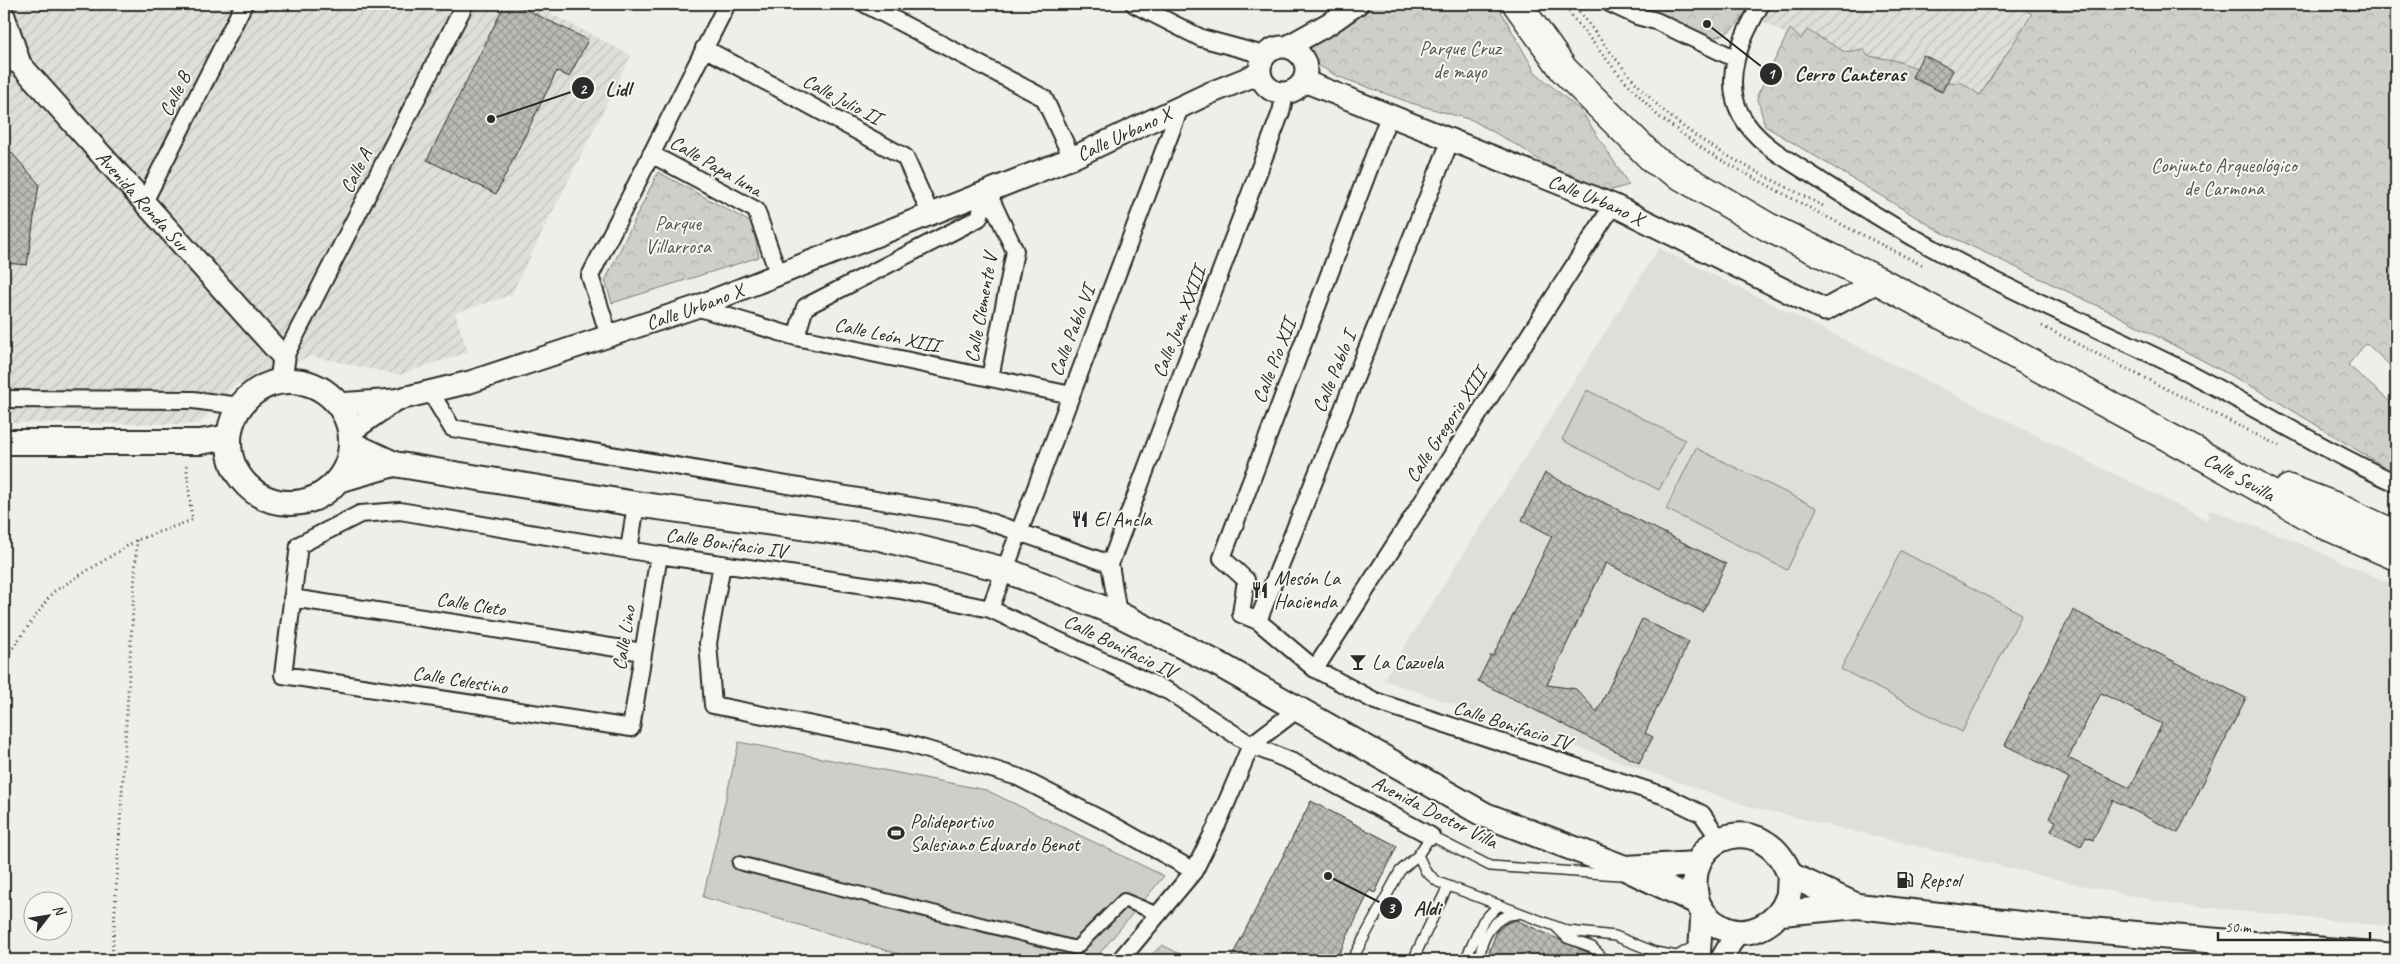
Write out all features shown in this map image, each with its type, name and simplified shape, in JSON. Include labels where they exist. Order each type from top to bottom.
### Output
[{"type":"highway","points":[[1517,4],[1564,70],[1654,160],[1768,227],[1880,281],[2209,459]]},
{"type":"highway","name":"Calle Sevilla","points":[[2209,459],[2334,506],[2396,535]]},
{"type":"highway","name":"Calle Sevilla","points":[[2209,459],[2323,524],[2396,556]]},
{"type":"main road","points":[[281,381],[302,382],[322,390],[338,404],[346,417],[350,438],[347,463],[338,480],[323,493],[306,501],[287,503],[268,499],[251,489],[238,474],[231,457],[229,437],[232,421],[240,406],[252,394],[266,385],[281,381]]},
{"type":"main road","points":[[4,442],[184,442],[229,437]]},
{"type":"main road","points":[[350,438],[394,464],[636,504],[880,538],[1005,570],[1118,614],[1220,665],[1485,815],[1633,872],[1700,907],[1721,927],[1737,932],[1753,931],[1769,924],[1781,913],[1789,896],[1790,874],[1784,859],[1768,842],[1752,836],[1735,835],[1720,840],[1706,850],[1697,864],[1693,883],[1700,907]]},
{"type":"main road","points":[[338,480],[394,464]]},
{"type":"main road","points":[[1633,872],[1697,864]]},
{"type":"main road","points":[[1790,874],[1858,906]]},
{"type":"main road","points":[[1781,913],[1858,906],[2030,925],[2396,956]]},
{"type":"street","name":"Calle B","points":[[144,202],[244,4]]},
{"type":"street","name":"Calle A","points":[[284,358],[465,4]]},
{"type":"street","points":[[609,336],[590,276],[727,4]]},
{"type":"street","points":[[865,4],[1044,98],[1072,158]]},
{"type":"street","points":[[1134,4],[1201,38],[1261,64]]},
{"type":"street","points":[[1261,64],[1274,48],[1287,47],[1330,23],[1357,4]]},
{"type":"street","points":[[1611,4],[1637,16],[1656,21],[1736,59]]},
{"type":"street","points":[[1761,4],[1746,32],[1736,59],[1732,87],[1737,106],[1749,127],[1767,145],[1839,193],[1958,261],[2184,370],[2327,450],[2396,483]]},
{"type":"street","name":"Avenida Ronda Sur","points":[[4,16],[12,63],[144,202],[284,358]]},
{"type":"street","points":[[1261,64],[1267,89],[1285,94],[1297,89],[1304,81],[1306,67],[1301,55],[1287,47]]},
{"type":"street","name":"Calle Julio II","points":[[704,48],[905,157],[930,213]]},
{"type":"street","name":"Calle Urbano X","points":[[395,400],[470,382],[696,307],[1072,158],[1180,108],[1261,64]]},
{"type":"street","name":"Calle Urbano X","points":[[1304,81],[1613,205],[1825,310],[1880,281]]},
{"type":"street","name":"Calle Juan XXIII","points":[[1110,564],[1282,112],[1285,94]]},
{"type":"street","name":"Calle Pablo VI","points":[[990,609],[1180,108]]},
{"type":"street","name":"Calle Pío XII","points":[[1240,614],[1246,580],[1222,558],[1389,116]]},
{"type":"street","name":"Calle Pablo I","points":[[1258,621],[1451,139]]},
{"type":"street","name":"Calle Papa luna","points":[[651,154],[756,210],[778,273]]},
{"type":"street","points":[[796,337],[805,307],[979,218],[987,191]]},
{"type":"street","name":"Calle Clemente V","points":[[987,191],[1015,250],[990,378]]},
{"type":"street","name":"Calle Gregorio XIII","points":[[1315,668],[1613,205]]},
{"type":"street","name":"Calle León XIII","points":[[696,307],[796,337],[1070,395]]},
{"type":"street","points":[[281,381],[284,358]]},
{"type":"street","points":[[430,391],[452,428],[976,517],[1110,564]]},
{"type":"street","points":[[4,399],[193,400],[240,406]]},
{"type":"street","points":[[338,404],[395,400]]},
{"type":"street","points":[[350,438],[395,400]]},
{"type":"street","points":[[629,550],[636,504]]},
{"type":"street","name":"Calle Bonifacio IV","points":[[283,675],[299,545],[360,514],[400,511],[659,555],[900,590],[990,609],[1170,692],[1251,745]]},
{"type":"street","name":"Calle Lino","points":[[630,728],[659,555]]},
{"type":"street","points":[[722,564],[708,643],[713,706],[908,744],[1018,777],[1116,827],[1194,871]]},
{"type":"street","name":"Calle Bonifacio IV","points":[[1110,564],[1118,614]]},
{"type":"street","name":"Calle Cleto","points":[[292,598],[643,652]]},
{"type":"street","name":"Calle Bonifacio IV","points":[[1240,614],[1258,621],[1315,668],[1375,702],[1665,796],[1702,814],[1720,840]]},
{"type":"street","name":"Calle Celestino","points":[[283,675],[630,728]]},
{"type":"street","points":[[1120,960],[1194,871],[1217,825],[1251,745],[1298,709]]},
{"type":"street","name":"Avenida Doctor Villa","points":[[1251,745],[1295,763],[1431,836]]},
{"type":"street","points":[[738,863],[1076,948],[1124,900],[1160,914]]},
{"type":"street","points":[[1700,907],[1700,952]]},
{"type":"street","points":[[1721,960],[1737,932]]},
{"type":"lane","name":"Avenida Doctor Villa","points":[[1431,836],[1490,866],[1633,872]]},
{"type":"lane","points":[[1352,960],[1400,872],[1418,855],[1431,836]]},
{"type":"lane","points":[[1418,855],[1426,872],[1438,882],[1555,926],[1568,930],[1615,936],[1655,952],[1677,956],[1700,952]]},
{"type":"lane","points":[[1413,960],[1448,886]]},
{"type":"lane","points":[[1465,960],[1483,921],[1499,905]]},
{"type":"lane","points":[[1480,960],[1480,952],[1492,924],[1507,914],[1522,913]]},
{"type":"lane","points":[[1555,926],[1567,938],[1592,947],[1605,960]]},
{"type":"path","points":[[4,660],[53,592],[137,540],[192,520],[184,442]]},
{"type":"path","points":[[112,960],[137,540]]},
{"type":"shaded area","points":[[4,4],[532,4],[631,55],[511,295],[455,313],[468,352],[399,375],[311,356],[234,385],[199,424],[4,423]]},
{"type":"shaded area","points":[[1751,4],[2016,4],[2032,14],[1981,96],[1962,83],[1947,83],[1942,92],[1912,77],[1910,64],[1868,56],[1863,49],[1845,52],[1808,30],[1801,39],[1790,30],[1787,35],[1746,11]]},
{"type":"shaded area","points":[[1659,248],[2207,520],[2209,509],[2292,540],[2396,586],[2396,927],[2171,904],[2085,886],[1748,806],[1383,680]]},
{"type":"green space","name":"Parque Cruz de mayo","points":[[1351,4],[1497,4],[1535,72],[1582,112],[1629,185],[1590,196],[1522,148],[1472,120],[1411,103],[1337,76],[1287,47]]},
{"type":"green space","points":[[1629,4],[1751,4],[1732,29],[1715,37],[1698,34]]},
{"type":"green space","name":"Conjunto Arqueológico de Carmona","points":[[2016,4],[2396,4],[2396,371],[2366,343],[2348,365],[2396,407],[2396,474],[2264,393],[2111,312],[1941,232],[1765,126],[1757,96],[1790,29],[1801,39],[1807,30],[1845,52],[1863,49],[1868,56],[1894,60],[1917,68],[1912,78],[1941,92],[1947,82],[1962,83],[1980,95],[2032,14]]},
{"type":"green space","name":"Parque Villarrosa","points":[[658,172],[752,223],[759,257],[612,303],[605,281]]},
{"type":"green space","points":[[1587,390],[1685,440],[1659,490],[1562,440]]},
{"type":"green space","points":[[1696,448],[1817,508],[1787,570],[1666,509]]},
{"type":"green space","points":[[1901,551],[2022,614],[1962,732],[1841,669]]},
{"type":"green space","name":"Polideportivo Salesiano Eduardo Benot","points":[[739,742],[986,790],[1164,876],[1094,960],[920,960],[703,897]]},
{"type":"green space","points":[[1162,945],[1192,960],[1146,960]]},
{"type":"building","points":[[505,4],[515,4],[588,40],[569,77],[557,71],[496,194],[427,160]]},
{"type":"building","points":[[1923,55],[1953,70],[1942,92],[1912,77]]},
{"type":"building","points":[[4,144],[39,184],[27,265],[4,263]]},
{"type":"building","points":[[1545,473],[1726,564],[1703,612],[1606,563],[1547,685],[1576,689],[1597,712],[1642,619],[1689,642],[1645,733],[1653,737],[1639,763],[1478,681],[1491,655],[1493,656],[1552,536],[1522,520]]},
{"type":"building","points":[[2073,610],[2246,698],[2178,833],[2113,800],[2093,840],[2086,837],[2081,846],[2051,831],[2056,821],[2049,818],[2069,778],[2005,745]],"holes":[[[2101,693],[2162,724],[2130,788],[2068,758]]]},
{"type":"building","points":[[1311,801],[1397,846],[1375,893],[1370,890],[1336,960],[1230,960]]},
{"type":"building","points":[[1516,920],[1589,953],[1596,960],[1486,960],[1497,931],[1505,924]]},
{"type":"place","name":"Cerro Canteras","points":[[1707,24]]},
{"type":"place","name":"Lidl","points":[[491,119]]},
{"type":"place","name":"El Ancla","points":[[1080,519]]},
{"type":"place","name":"Mesón La Hacienda","points":[[1260,590]]},
{"type":"place","name":"La Cazuela","points":[[1358,662]]},
{"type":"place","name":"Polideportivo Salesiano Eduardo Benot","points":[[896,833]]},
{"type":"place","name":"Aldi","points":[[1328,876]]},
{"type":"place","name":"Repsol","points":[[1905,880]]}]
